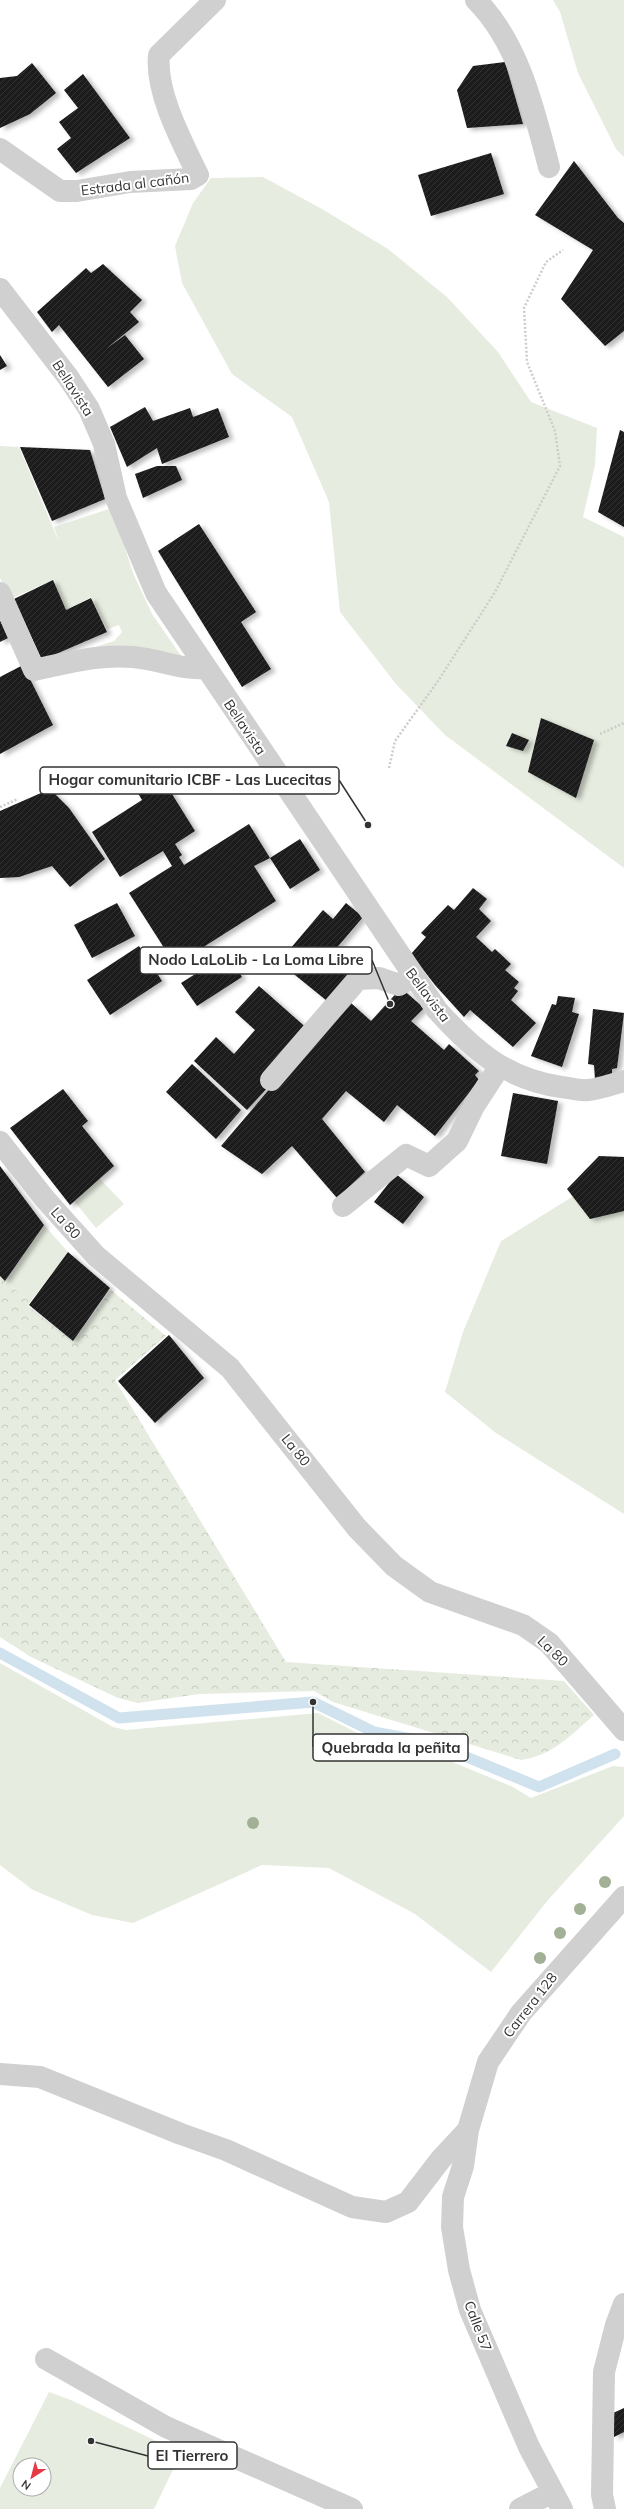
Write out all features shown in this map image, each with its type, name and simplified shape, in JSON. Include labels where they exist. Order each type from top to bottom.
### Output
[{"type":"street","name":"Estrada al cañón","points":[[0,149],[60,191],[77,191],[130,182],[191,179],[198,175],[171,118],[158,66],[159,55],[215,0]]},
{"type":"street","points":[[476,0],[498,29],[519,68],[530,98],[549,167]]},
{"type":"street","name":"Bellavista","points":[[0,289],[68,377],[89,410],[104,444],[116,498],[156,593],[205,668],[437,1010],[461,1036],[500,1066],[518,1076],[548,1085],[588,1090],[624,1082]]},
{"type":"street","points":[[0,593],[34,670],[104,655],[135,657],[187,669],[205,668]]},
{"type":"street","points":[[271,1080],[358,978],[378,978],[399,985],[413,976]]},
{"type":"street","points":[[343,1206],[406,1155],[429,1166],[457,1141],[474,1106],[500,1066]]},
{"type":"street","name":"La 80","points":[[0,1142],[45,1199],[96,1256],[230,1368],[357,1528],[394,1566],[430,1592],[523,1625],[549,1643],[620,1725]]},
{"type":"street","name":"Carrera 128","points":[[468,2130],[488,2062],[521,2013],[624,1897]]},
{"type":"street","points":[[0,2074],[40,2077],[181,2134],[226,2150],[352,2207],[386,2212],[408,2202],[441,2159],[468,2130]]},
{"type":"street","name":"Calle 57","points":[[468,2130],[463,2166],[453,2197],[452,2227],[459,2270],[470,2310],[507,2400],[558,2501]]},
{"type":"street","points":[[605,2509],[602,2495],[604,2372],[616,2325],[624,2304]]},
{"type":"street","points":[[46,2359],[160,2424],[352,2509]]},
{"type":"street","points":[[520,2509],[558,2501]]},
{"type":"path","points":[[389,768],[395,741],[438,681],[495,592],[560,466],[555,431],[527,362],[524,308],[546,262],[563,250]]},
{"type":"path","points":[[600,734],[624,722]]},
{"type":"path","points":[[0,807],[18,798]]},
{"type":"green space","points":[[553,0],[624,0],[624,157],[616,149],[578,73],[560,12]]},
{"type":"green space","points":[[263,177],[322,209],[388,249],[447,297],[498,352],[531,402],[597,428],[595,465],[583,517],[624,537],[624,868],[445,735],[396,684],[340,612],[329,502],[292,417],[232,374],[182,283],[175,246],[193,203],[211,178]]},
{"type":"green space","points":[[0,446],[19,447],[59,542],[54,527],[112,508],[133,573],[152,614],[186,663],[92,648],[114,641],[122,632],[119,625],[107,629],[91,597],[66,610],[53,580],[10,599],[0,578]]},
{"type":"green space","points":[[99,1178],[124,1204],[96,1228],[74,1201]]},
{"type":"green space","points":[[580,1192],[624,1212],[624,1514],[496,1433],[445,1392],[463,1332],[501,1241]]},
{"type":"green space","points":[[44,1225],[68,1252],[30,1302],[5,1281]]},
{"type":"green space","points":[[0,1277],[30,1302],[28,1306],[73,1341],[111,1290],[166,1336],[115,1380],[286,1662],[564,1681],[594,1715],[569,1737],[552,1749],[532,1758],[521,1760],[333,1702],[314,1691],[199,1694],[138,1703],[118,1698],[31,1657],[0,1637]]},
{"type":"green space","points":[[0,1663],[113,1727],[126,1730],[318,1713],[381,1745],[421,1749],[513,1787],[531,1798],[613,1766],[624,1767],[624,1816],[548,1900],[491,1972],[415,1914],[329,1868],[262,1865],[133,1923],[92,1915],[33,1890],[0,1865]]},
{"type":"green space","points":[[49,2392],[71,2400],[181,2453],[154,2509],[0,2509],[0,2488],[12,2464],[12,2497],[52,2497],[52,2457],[16,2457]]},
{"type":"building","points":[[505,62],[523,124],[467,128],[457,90],[473,66]]},
{"type":"building","points":[[32,63],[56,93],[30,114],[0,128],[0,78],[17,76]]},
{"type":"building","points":[[83,74],[130,138],[76,173],[57,149],[71,138],[59,122],[78,108],[64,90]]},
{"type":"building","points":[[491,153],[504,194],[431,216],[418,175]]},
{"type":"building","points":[[574,161],[618,218],[624,223],[624,331],[605,346],[561,299],[593,250],[535,215]]},
{"type":"building","points":[[103,264],[142,300],[130,312],[139,322],[106,349],[125,335],[144,359],[108,387],[59,325],[52,332],[37,312],[86,268],[91,273]]},
{"type":"building","points":[[0,355],[7,366],[0,370]]},
{"type":"building","points":[[145,407],[153,421],[190,408],[193,417],[218,408],[229,437],[162,464],[157,448],[127,467],[110,427]]},
{"type":"building","points":[[620,430],[624,432],[624,527],[598,512]]},
{"type":"building","points":[[20,447],[90,450],[105,499],[52,521]]},
{"type":"building","points":[[157,466],[176,466],[182,480],[143,498],[135,474]]},
{"type":"building","points":[[199,524],[256,612],[241,622],[271,669],[242,687],[158,551]]},
{"type":"building","points":[[53,580],[66,610],[91,598],[107,632],[42,660],[14,599]]},
{"type":"building","points":[[0,620],[8,638],[0,642]]},
{"type":"building","points":[[23,665],[53,725],[0,754],[0,677]]},
{"type":"building","points":[[541,718],[594,740],[576,798],[528,772]]},
{"type":"building","points":[[512,733],[529,740],[523,751],[506,746]]},
{"type":"building","points":[[150,775],[160,790],[167,786],[195,831],[175,844],[182,855],[179,857],[184,865],[249,824],[270,858],[254,866],[276,901],[175,965],[129,893],[172,866],[163,851],[120,877],[92,832],[142,800],[133,785]]},
{"type":"building","points":[[50,789],[69,808],[105,859],[70,887],[52,866],[19,877],[0,878],[0,811]]},
{"type":"building","points":[[300,839],[320,870],[290,889],[270,858]]},
{"type":"building","points":[[473,888],[487,899],[479,909],[491,921],[476,937],[492,952],[495,949],[511,964],[505,970],[519,982],[514,988],[518,991],[511,1000],[536,1023],[513,1047],[470,1010],[464,1017],[435,985],[411,954],[426,937],[421,933],[448,905],[454,910]]},
{"type":"building","points":[[117,903],[135,936],[92,958],[74,925]]},
{"type":"building","points":[[346,903],[363,917],[334,951],[359,972],[332,1005],[279,962],[323,910],[333,919]]},
{"type":"building","points":[[139,946],[162,981],[110,1015],[87,980]]},
{"type":"building","points":[[227,954],[242,977],[197,1006],[181,983]]},
{"type":"building","points":[[259,986],[310,1031],[269,1086],[247,1110],[194,1061],[216,1037],[234,1054],[255,1030],[235,1012]]},
{"type":"building","points":[[401,988],[424,1008],[411,1021],[444,1050],[449,1044],[479,1071],[475,1075],[479,1080],[435,1136],[397,1105],[384,1122],[346,1091],[322,1119],[365,1172],[337,1198],[292,1146],[262,1174],[221,1146],[325,1024],[351,1003],[371,1021]]},
{"type":"building","points":[[558,996],[575,998],[572,1012],[579,1014],[562,1067],[531,1056],[552,1004],[556,1005]]},
{"type":"building","points":[[593,1009],[624,1013],[617,1068],[612,1069],[612,1078],[595,1080],[594,1065],[588,1064]]},
{"type":"building","points":[[192,1064],[241,1110],[216,1139],[166,1092]]},
{"type":"building","points":[[63,1089],[88,1121],[82,1126],[114,1166],[70,1205],[10,1128]]},
{"type":"building","points":[[513,1093],[558,1101],[547,1164],[501,1156]]},
{"type":"building","points":[[599,1156],[624,1157],[624,1211],[590,1219],[567,1189]]},
{"type":"building","points":[[0,1166],[44,1225],[5,1281],[0,1276]]},
{"type":"building","points":[[396,1174],[424,1197],[403,1224],[374,1202]]},
{"type":"building","points":[[68,1252],[110,1288],[73,1341],[29,1305]]},
{"type":"building","points":[[169,1335],[204,1378],[155,1423],[118,1381]]},
{"type":"building","points":[[624,2408],[624,2432],[614,2437],[611,2414]]},
{"type":"waterway","points":[[0,1653],[119,1718],[313,1702],[374,1732],[433,1743],[539,1787],[615,1754]]},
{"type":"place","name":"Hogar comunitario ICBF - Las Lucecitas","points":[[368,825]]},
{"type":"place","name":"Nodo LaLoLib - La Loma Libre","points":[[390,1004]]},
{"type":"place","name":"Quebrada la peñita","points":[[313,1702]]},
{"type":"place","name":"El Tierrero","points":[[91,2441]]}]
